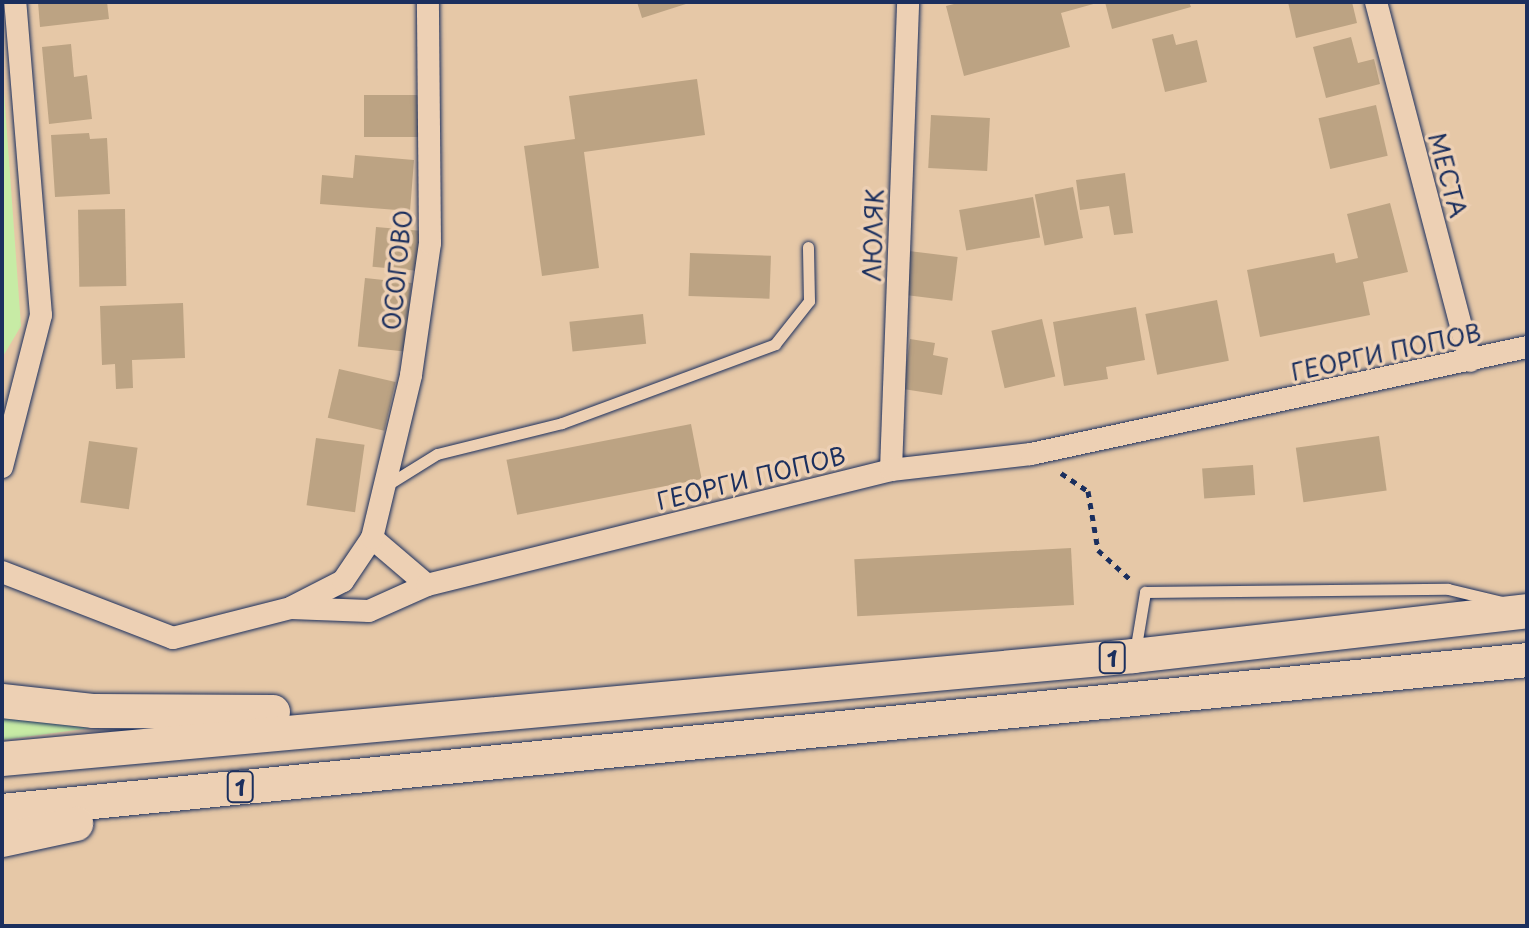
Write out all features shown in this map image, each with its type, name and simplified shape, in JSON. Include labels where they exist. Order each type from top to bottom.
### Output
[{"type":"main road","name":"1","points":[[2,759],[472,712],[1134,656],[1527,609]]},
{"type":"main road","name":"1","points":[[2,811],[1527,660]]},
{"type":"main road","points":[[2,701],[149,713],[472,712]]},
{"type":"main road","points":[[2,840],[478,762]]},
{"type":"street","points":[[2,467],[41,315],[15,2]]},
{"type":"street","name":"ОСОГОВО","points":[[372,538],[381,489],[411,375],[430,243],[428,2]]},
{"type":"street","name":"ЛЮЛЯК","points":[[891,470],[908,2]]},
{"type":"street","name":"МЕСТА","points":[[1376,2],[1470,361]]},
{"type":"street","name":"ГЕОРГИ ПОПОВ","points":[[2,572],[173,638],[291,608],[369,611],[427,585],[891,470],[1031,454],[1527,347]]},
{"type":"street","points":[[291,608],[343,581],[372,538],[427,585]]},
{"type":"lane","points":[[381,489],[437,454],[562,423],[775,344],[809,301],[808,247]]},
{"type":"lane","points":[[1134,656],[1145,592],[1448,589],[1527,609]]},
{"type":"path","points":[[1031,454],[1088,491],[1098,550],[1145,592]]},
{"type":"green space","points":[[2,64],[21,326],[2,358]]},
{"type":"green space","points":[[2,717],[18,719],[91,728],[2,740]]},
{"type":"building","points":[[38,2],[107,2],[109,19],[40,27]]},
{"type":"building","points":[[637,2],[689,2],[689,3],[642,18]]},
{"type":"building","points":[[962,2],[1097,3],[1061,13],[1070,47],[964,76],[946,6]]},
{"type":"building","points":[[1105,2],[1189,2],[1191,7],[1112,29]]},
{"type":"building","points":[[1288,2],[1352,2],[1357,23],[1296,38]]},
{"type":"building","points":[[1173,34],[1176,45],[1197,40],[1207,82],[1165,92],[1152,39]]},
{"type":"building","points":[[1351,37],[1358,63],[1374,59],[1380,84],[1326,98],[1313,47]]},
{"type":"building","points":[[71,44],[74,77],[87,75],[92,119],[49,124],[42,47]]},
{"type":"building","points":[[697,79],[705,135],[584,152],[599,268],[542,276],[524,146],[575,139],[569,96]]},
{"type":"building","points":[[364,95],[418,95],[418,137],[364,137]]},
{"type":"building","points":[[1376,105],[1388,156],[1330,169],[1319,118]]},
{"type":"building","points":[[931,115],[990,118],[987,171],[928,168]]},
{"type":"building","points":[[89,133],[90,139],[107,138],[110,194],[55,197],[51,135]]},
{"type":"building","points":[[355,155],[414,160],[410,211],[320,204],[322,175],[353,178]]},
{"type":"building","points":[[1125,173],[1133,233],[1114,235],[1109,206],[1080,210],[1076,180]]},
{"type":"building","points":[[1073,187],[1083,238],[1045,245],[1035,194]]},
{"type":"building","points":[[1033,197],[1040,237],[966,250],[959,210]]},
{"type":"building","points":[[1390,203],[1408,272],[1363,282],[1370,315],[1260,337],[1247,270],[1334,253],[1336,263],[1358,258],[1347,214]]},
{"type":"building","points":[[125,209],[126,286],[79,287],[78,210]]},
{"type":"building","points":[[376,227],[420,231],[416,271],[373,267]]},
{"type":"building","points":[[909,251],[958,257],[952,301],[904,295]]},
{"type":"building","points":[[690,253],[771,256],[769,299],[688,296]]},
{"type":"building","points":[[365,278],[412,283],[405,352],[358,347]]},
{"type":"building","points":[[1217,300],[1229,361],[1157,375],[1145,314]]},
{"type":"building","points":[[183,303],[185,358],[132,360],[133,388],[116,389],[115,364],[102,365],[100,306]]},
{"type":"building","points":[[1136,307],[1145,360],[1106,367],[1108,379],[1064,386],[1053,322]]},
{"type":"building","points":[[643,314],[646,344],[573,352],[569,322]]},
{"type":"building","points":[[1042,319],[1055,376],[1005,388],[991,331]]},
{"type":"building","points":[[910,339],[935,343],[933,355],[948,358],[942,395],[903,389]]},
{"type":"building","points":[[339,369],[396,382],[384,431],[328,418]]},
{"type":"building","points":[[691,424],[702,479],[517,515],[506,460]]},
{"type":"building","points":[[1379,436],[1387,490],[1303,502],[1296,448]]},
{"type":"building","points":[[316,438],[365,445],[355,512],[307,505]]},
{"type":"building","points":[[89,441],[138,448],[129,509],[80,502]]},
{"type":"building","points":[[1253,465],[1255,495],[1204,498],[1202,469]]},
{"type":"building","points":[[1071,548],[1074,605],[857,616],[854,559]]}]
